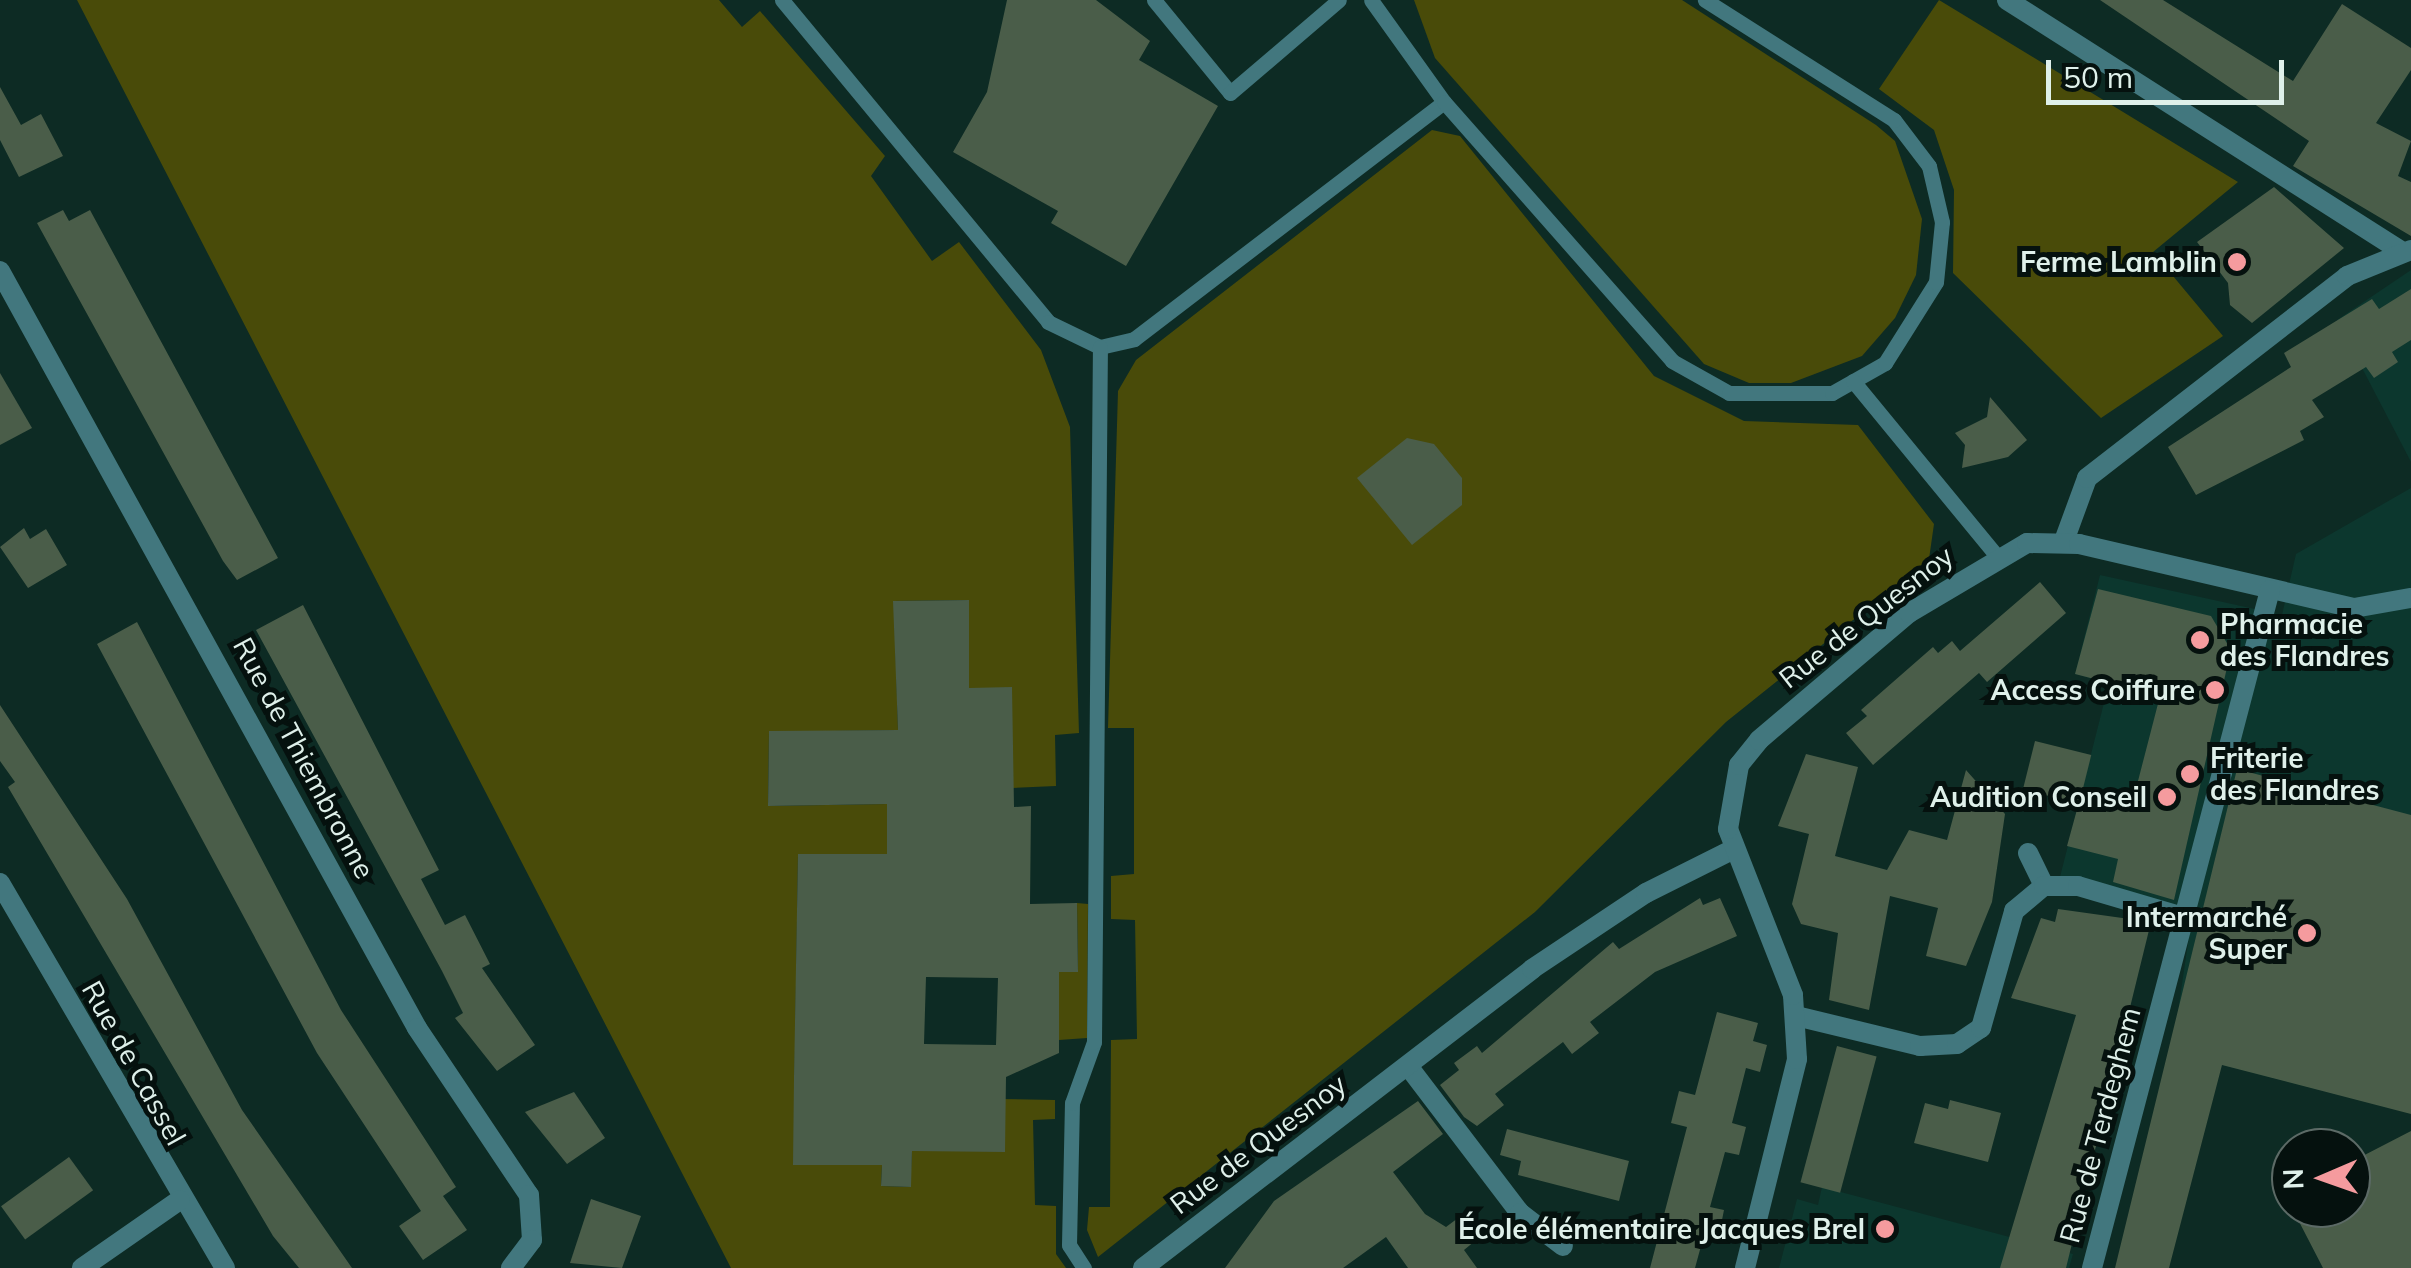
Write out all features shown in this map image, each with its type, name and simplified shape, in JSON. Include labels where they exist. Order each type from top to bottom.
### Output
[{"type":"street","points":[[2006,0],[2406,251]]},
{"type":"street","points":[[2406,251],[2347,276],[2087,478],[2064,542],[2354,608],[2411,598]]},
{"type":"street","name":"Rue de Thiembronne","points":[[0,271],[417,1028],[529,1195],[532,1240],[511,1268]]},
{"type":"street","name":"Rue de Quesnoy","points":[[1143,1268],[1614,912],[1732,850],[1729,802],[1748,752],[1882,634],[1995,554],[2064,542]]},
{"type":"street","name":"Rue de Terdeghem","points":[[2092,1268],[2270,590]]},
{"type":"street","points":[[1732,850],[1796,1016],[1792,1086],[1745,1268]]},
{"type":"street","points":[[2028,853],[2044,886]]},
{"type":"street","name":"Rue de Cassel","points":[[0,883],[180,1200],[224,1268]]},
{"type":"street","points":[[1796,1016],[1920,1046],[1971,1038],[2014,911],[2044,886],[2078,886],[2183,917]]},
{"type":"street","points":[[1408,1066],[1520,1213],[1562,1246]]},
{"type":"street","points":[[82,1268],[180,1200]]},
{"type":"lane","points":[[782,0],[1048,322],[1100,347],[1134,339],[1444,102]]},
{"type":"lane","points":[[1154,0],[1230,93],[1340,0]]},
{"type":"lane","points":[[1371,0],[1444,102],[1672,361],[1728,393],[1800,396],[1853,380],[1884,363],[1936,282],[1942,222],[1928,166],[1894,120],[1705,0]]},
{"type":"lane","points":[[1084,1268],[1069,1246],[1072,1103],[1094,1042],[1100,347]]},
{"type":"lane","points":[[1853,380],[1995,554]]},
{"type":"shaded area","points":[[77,0],[719,0],[742,27],[760,11],[885,156],[871,176],[932,261],[959,242],[1041,350],[1070,427],[1079,733],[1055,735],[1056,786],[1012,788],[1011,688],[958,688],[969,667],[968,600],[894,601],[898,730],[769,732],[768,806],[887,804],[887,854],[798,855],[794,1115],[882,1165],[881,1186],[910,1187],[912,1151],[1005,1151],[998,1099],[1055,1100],[1055,1119],[1033,1120],[1035,1205],[1056,1206],[1056,1254],[1066,1268],[731,1268]]},
{"type":"shaded area","points":[[1414,0],[1682,0],[1876,125],[1895,141],[1922,219],[1916,275],[1895,318],[1862,356],[1791,383],[1749,383],[1704,364],[1435,58]]},
{"type":"shaded area","points":[[1939,0],[2238,182],[2153,252],[2223,336],[2101,418],[1953,273],[1954,190],[1934,130],[1879,89]]},
{"type":"shaded area","points":[[1432,130],[1460,136],[1654,376],[1744,421],[1858,425],[1934,524],[1929,559],[1726,722],[1535,912],[1098,1257],[1087,1230],[1089,1207],[1110,1207],[1111,1040],[1137,1039],[1135,920],[1111,919],[1111,876],[1134,874],[1134,728],[1108,728],[1118,391],[1136,360]]},
{"type":"shaded area","points":[[2411,270],[2411,462],[2337,320]]},
{"type":"shaded area","points":[[2411,488],[2411,1097],[2390,1108],[2172,1052],[2192,916],[2060,877],[2109,683],[2075,674],[2100,575],[2282,615],[2296,554]]},
{"type":"shaded area","points":[[1077,903],[1088,904],[1087,1038],[1059,1040],[1059,972],[1078,971]]},
{"type":"shaded area","name":"École élémentaire Jacques Brel","points":[[1822,1187],[2073,1254],[2069,1268],[1779,1268],[1797,1199],[1818,1205]]},
{"type":"building","points":[[1007,0],[1096,0],[1150,41],[1139,60],[1218,106],[1126,266],[1051,223],[1058,211],[953,152],[987,92]]},
{"type":"building","points":[[2100,0],[2163,0],[2293,81],[2342,4],[2411,48],[2411,70],[2376,123],[2411,141],[2398,176],[2411,182],[2411,236],[2293,166],[2309,141]]},
{"type":"building","points":[[0,87],[21,125],[41,114],[63,156],[19,177],[0,140]]},
{"type":"building","name":"Ferme Lamblin","points":[[2274,187],[2344,248],[2252,323],[2230,305],[2228,283],[2197,242]]},
{"type":"building","points":[[63,210],[69,221],[90,210],[278,558],[237,580],[223,561],[37,223]]},
{"type":"building","points":[[2411,289],[2411,340],[2392,352],[2398,362],[2374,378],[2366,367],[2312,400],[2324,417],[2300,431],[2304,440],[2196,495],[2168,447],[2291,367],[2284,353],[2372,299],[2379,309]]},
{"type":"building","points":[[0,373],[32,428],[0,445]]},
{"type":"building","points":[[1990,397],[2027,440],[2008,457],[1962,468],[1965,445],[1955,433],[1987,417]]},
{"type":"building","points":[[1407,438],[1434,444],[1462,478],[1462,505],[1412,545],[1357,478]]},
{"type":"building","points":[[24,528],[30,539],[46,529],[67,565],[28,588],[0,547]]},
{"type":"building","points":[[2040,582],[2066,613],[1987,682],[1979,673],[1873,765],[1846,733],[1867,716],[1861,710],[1933,647],[1938,653],[1952,641],[1960,651]]},
{"type":"building","points":[[2098,589],[2211,616],[2231,650],[2174,900],[2113,882],[2118,859],[2067,846],[2081,795],[2131,808],[2160,696],[2075,674]]},
{"type":"building","points":[[969,600],[969,688],[1012,687],[1014,807],[1031,806],[1030,904],[1077,903],[1078,972],[1059,972],[1059,1053],[1006,1077],[1005,1152],[912,1151],[911,1187],[881,1186],[882,1165],[793,1165],[798,854],[887,854],[887,804],[768,806],[769,731],[898,730],[893,601]],"holes":[[[926,977],[998,978],[996,1045],[924,1044]]]},
{"type":"building","points":[[303,605],[439,870],[421,879],[445,925],[465,915],[490,964],[482,968],[535,1045],[497,1071],[455,1018],[463,1013],[442,971],[256,630]]},
{"type":"building","points":[[137,622],[341,1010],[456,1187],[443,1196],[467,1230],[423,1260],[399,1226],[421,1211],[317,1053],[97,644]]},
{"type":"building","points":[[0,705],[127,899],[242,1110],[352,1268],[299,1268],[273,1236],[8,787],[15,782],[0,761]]},
{"type":"building","points":[[2035,741],[2091,755],[2079,804],[2023,790]]},
{"type":"building","points":[[1806,754],[1858,767],[1835,856],[1887,870],[1909,830],[1947,840],[1966,770],[2005,814],[1992,902],[1966,966],[1926,956],[1938,908],[1890,896],[1869,1010],[1829,1000],[1838,933],[1801,924],[1792,904],[1809,834],[1778,826]]},
{"type":"building","name":"Intermarché Super","points":[[2237,769],[2411,815],[2411,1114],[2222,1065],[2169,1268],[2115,1268]]},
{"type":"building","points":[[1700,898],[1703,905],[1720,898],[1737,936],[1655,972],[1590,1022],[1599,1033],[1572,1054],[1563,1042],[1495,1094],[1504,1105],[1477,1126],[1464,1117],[1440,1085],[1459,1070],[1454,1063],[1477,1046],[1482,1053],[1613,942],[1619,949]]},
{"type":"building","points":[[2058,909],[2151,922],[2066,1268],[2000,1268],[2076,1015],[2011,998],[2041,918],[2055,922]]},
{"type":"building","points":[[1717,1012],[1758,1023],[1753,1041],[1767,1045],[1760,1072],[1746,1068],[1732,1123],[1746,1127],[1739,1155],[1725,1152],[1710,1207],[1724,1210],[1721,1225],[1717,1238],[1704,1235],[1695,1268],[1650,1268],[1687,1127],[1671,1123],[1679,1091],[1695,1095]]},
{"type":"building","points":[[1837,1046],[1877,1057],[1840,1193],[1801,1182]]},
{"type":"building","points":[[574,1092],[605,1138],[567,1164],[525,1112]]},
{"type":"building","points":[[1950,1100],[2001,1113],[1988,1162],[1914,1143],[1925,1103],[1948,1109]]},
{"type":"building","points":[[1418,1101],[1443,1134],[1393,1172],[1425,1214],[1446,1227],[1458,1218],[1475,1241],[1464,1250],[1477,1268],[1408,1268],[1386,1237],[1343,1268],[1225,1268],[1274,1201]]},
{"type":"building","points":[[1507,1129],[1629,1161],[1619,1201],[1518,1175],[1521,1161],[1500,1155]]},
{"type":"building","points":[[2411,1131],[2411,1268],[2323,1268],[2302,1228],[2371,1228],[2371,1152]]},
{"type":"building","points":[[69,1157],[93,1190],[25,1240],[1,1206]]},
{"type":"building","points":[[591,1199],[641,1216],[622,1268],[570,1263]]},
{"type":"place","name":"Ferme Lamblin","points":[[2237,262]]},
{"type":"place","name":"Pharmacie des Flandres","points":[[2200,640]]},
{"type":"place","name":"Access Coiffure","points":[[2215,690]]},
{"type":"place","name":"Friterie des Flandres","points":[[2190,774]]},
{"type":"place","name":"Audition Conseil","points":[[2167,797]]},
{"type":"place","name":"Intermarché Super","points":[[2307,933]]},
{"type":"place","name":"École élémentaire Jacques Brel","points":[[1885,1229]]}]
